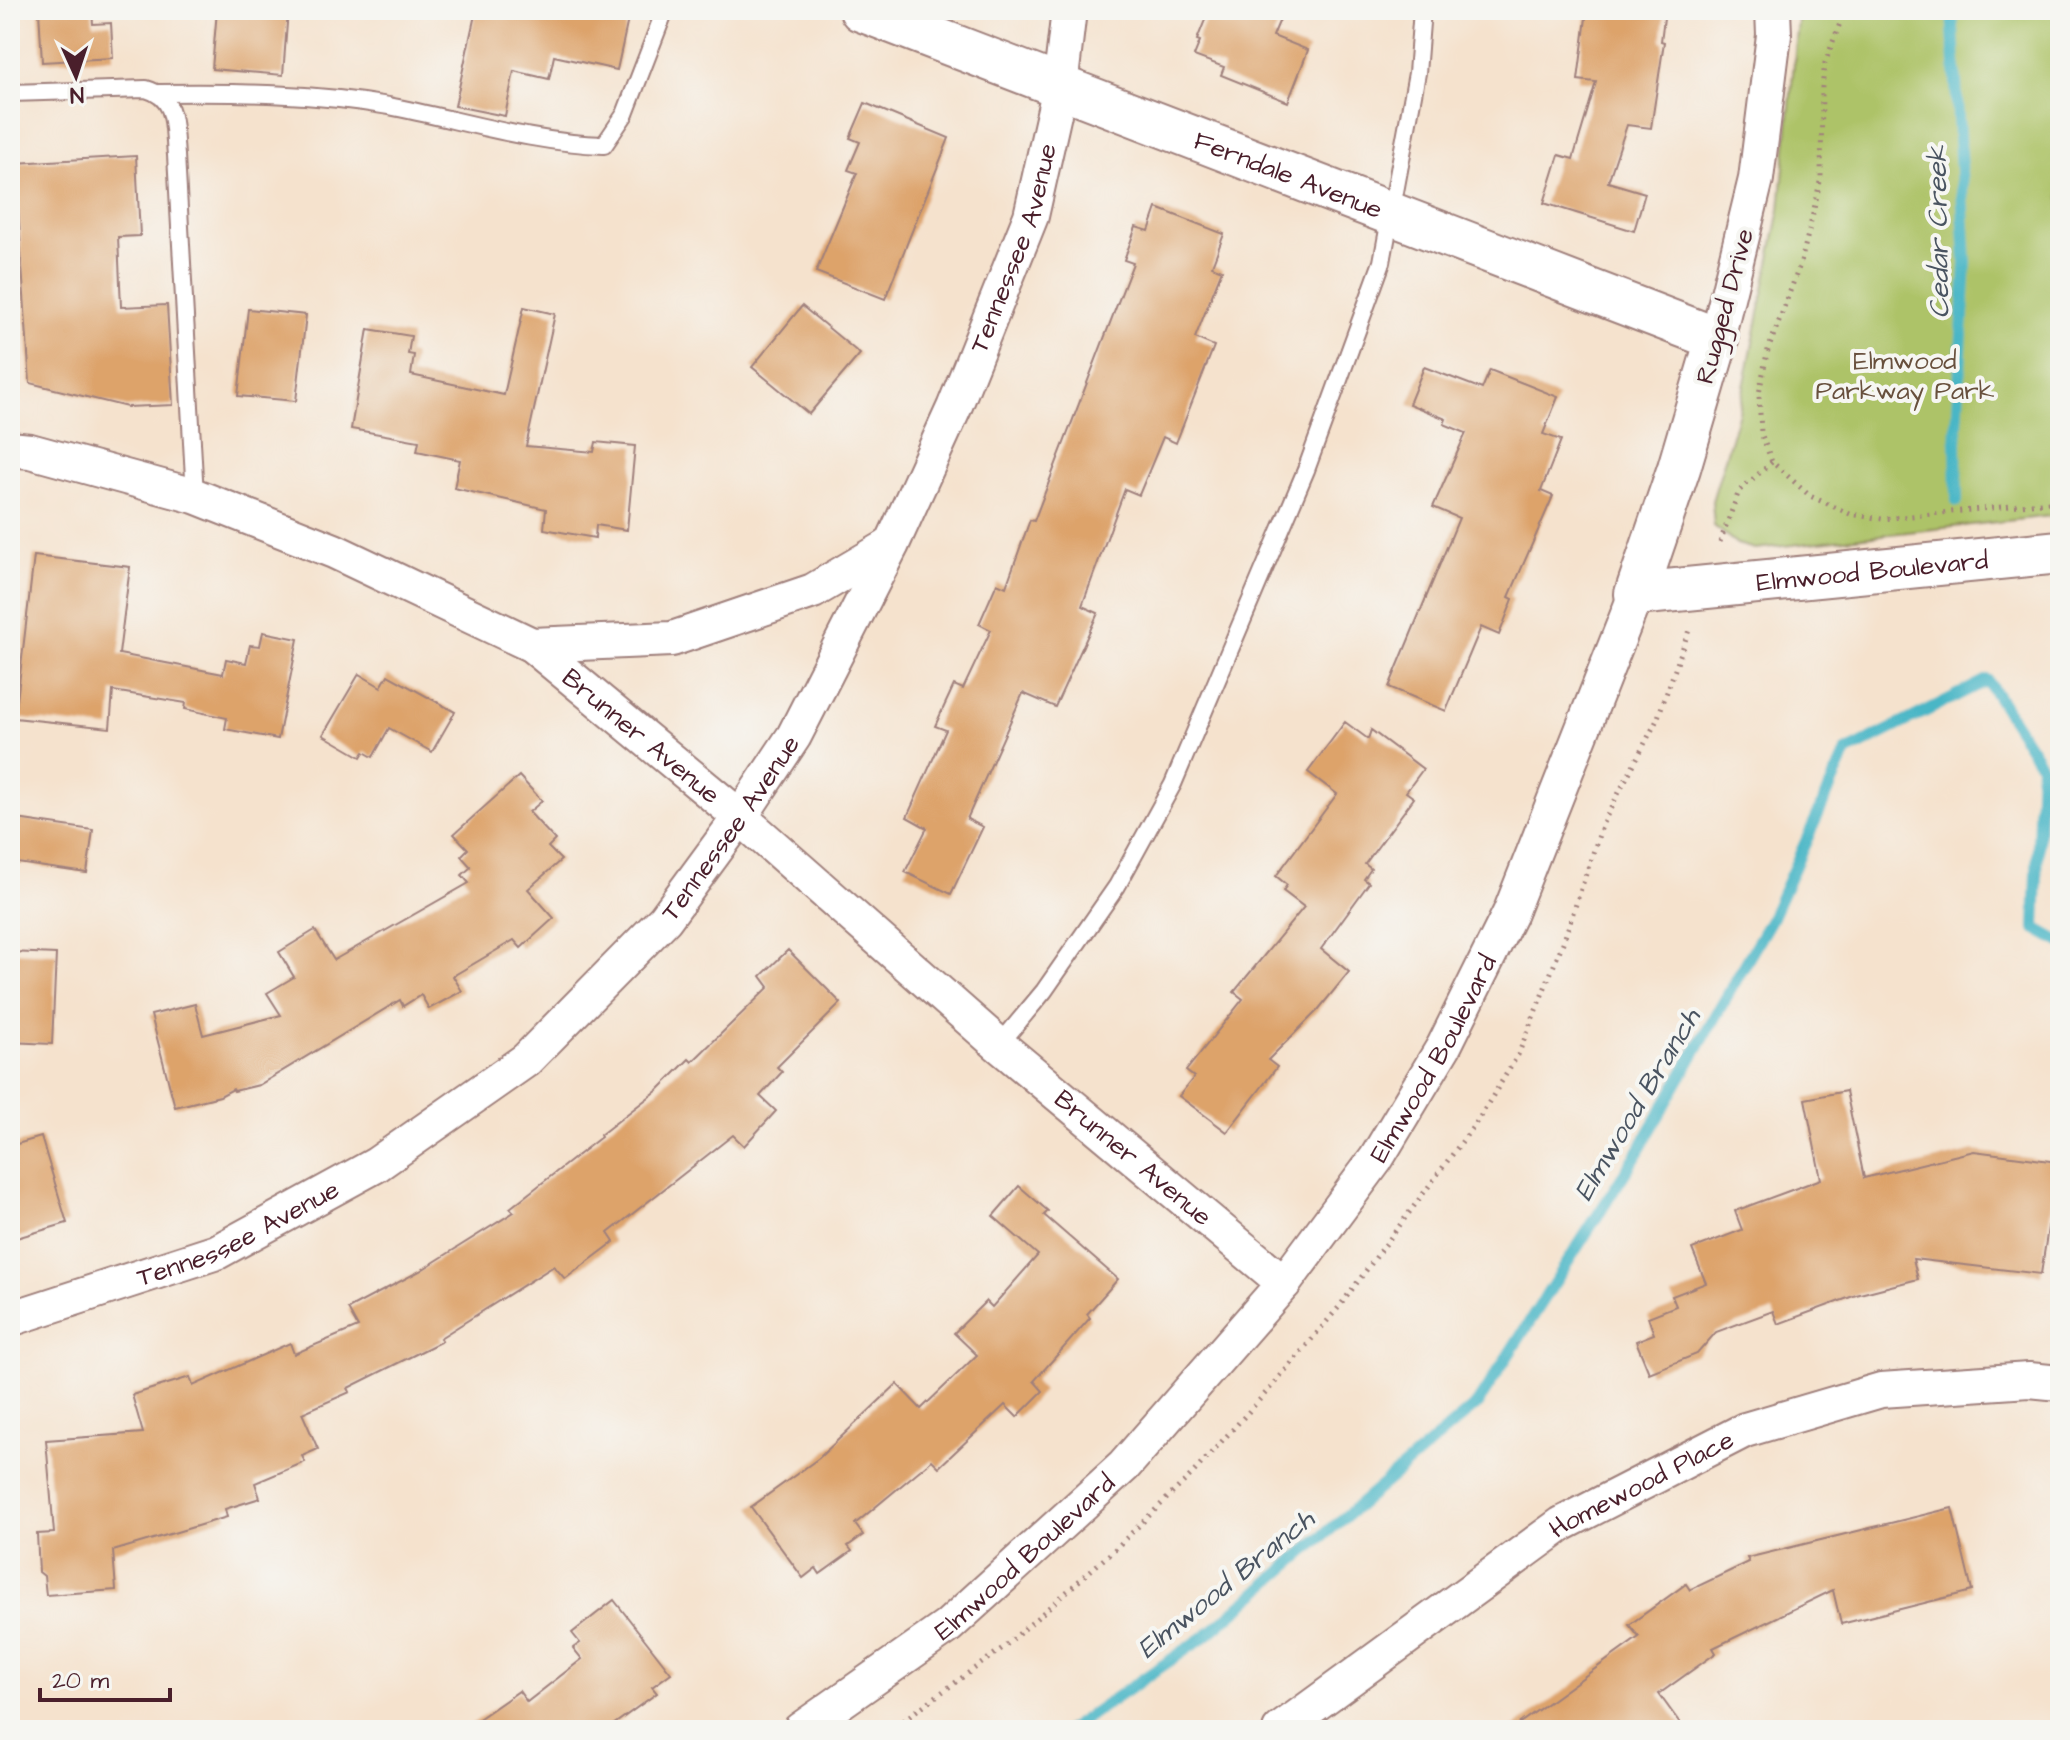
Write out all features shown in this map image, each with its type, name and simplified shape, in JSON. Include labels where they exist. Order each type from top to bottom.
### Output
[{"type":"street","name":"Ferndale Avenue","points":[[861,10],[1717,339]]},
{"type":"street","name":"Tennessee Avenue","points":[[10,1319],[217,1252],[376,1165],[526,1060],[665,919],[740,817],[794,736],[892,544],[954,408],[1031,216],[1060,87],[1069,10]]},
{"type":"street","name":"Rugged Drive","points":[[1636,594],[1679,468],[1717,339],[1756,179],[1774,35],[1773,10]]},
{"type":"street","name":"Brunner Avenue","points":[[10,449],[30,451],[195,496],[334,551],[532,645],[740,817],[999,1045],[1284,1283]]},
{"type":"street","points":[[532,645],[672,639],[813,591],[892,544]]},
{"type":"street","name":"Elmwood Boulevard","points":[[800,1730],[947,1627],[1124,1466],[1284,1283],[1376,1159],[1444,1046],[1510,913],[1636,594],[2060,552]]},
{"type":"street","name":"Homewood Place","points":[[1280,1730],[1562,1524],[1745,1430],[1881,1390],[2029,1380],[2060,1383]]},
{"type":"lane","points":[[10,93],[146,89],[159,93],[264,92],[386,106],[570,144],[604,145],[625,114],[665,10]]},
{"type":"lane","points":[[999,1045],[1044,991],[1117,886],[1173,784],[1306,470],[1382,262],[1417,73],[1422,10]]},
{"type":"lane","points":[[159,93],[171,111],[176,155],[195,496]]},
{"type":"path","points":[[1845,10],[1825,63],[1821,177],[1812,218],[1801,262],[1767,353],[1759,394],[1761,433],[1772,462],[1810,496],[1850,514],[1882,519],[2060,501]]},
{"type":"path","points":[[1722,538],[1739,491],[1772,462]]},
{"type":"green space","name":"Elmwood Parkway Park","points":[[1799,10],[2060,10],[2060,515],[1755,549],[1737,544],[1714,526],[1712,501],[1739,412],[1780,209]]},
{"type":"building","points":[[39,10],[92,10],[93,24],[111,23],[113,58],[42,62]]},
{"type":"building","points":[[217,10],[288,10],[283,75],[212,69]]},
{"type":"building","points":[[476,10],[630,10],[617,70],[554,56],[549,79],[514,71],[505,116],[455,106]]},
{"type":"building","points":[[1209,10],[1284,10],[1273,36],[1308,50],[1288,102],[1221,75],[1224,67],[1194,56]]},
{"type":"building","points":[[1587,10],[1665,10],[1661,41],[1664,42],[1651,128],[1627,125],[1608,182],[1645,193],[1634,231],[1544,203],[1559,155],[1573,159],[1596,82],[1578,80]]},
{"type":"building","points":[[865,103],[949,138],[885,299],[816,272],[857,173],[848,170],[860,142],[850,138]]},
{"type":"building","points":[[136,156],[140,236],[118,237],[121,307],[167,305],[173,405],[127,407],[30,383],[15,163]]},
{"type":"building","points":[[1157,208],[1224,234],[1212,266],[1222,270],[1195,338],[1214,346],[1176,443],[1163,437],[1139,495],[1125,489],[1082,606],[1098,613],[1055,707],[1023,693],[967,819],[983,827],[951,894],[905,872],[927,828],[907,817],[946,730],[935,726],[954,685],[963,689],[991,630],[979,624],[997,583],[1006,587],[1030,520],[1034,521],[1133,263],[1124,260],[1136,227],[1149,231]]},
{"type":"building","points":[[802,306],[860,354],[809,414],[752,367]]},
{"type":"building","points":[[524,307],[555,314],[526,446],[594,452],[596,442],[635,446],[627,530],[596,525],[595,538],[544,529],[546,509],[454,488],[460,460],[417,451],[419,441],[351,429],[368,329],[411,336],[408,354],[414,355],[411,375],[504,395]]},
{"type":"building","points":[[248,309],[306,315],[296,401],[238,396]]},
{"type":"building","points":[[1424,367],[1482,389],[1490,370],[1558,397],[1543,434],[1561,440],[1541,491],[1553,496],[1509,597],[1513,599],[1499,635],[1481,627],[1446,711],[1389,687],[1459,518],[1433,507],[1466,433],[1444,424],[1446,419],[1409,404]]},
{"type":"building","points":[[34,556],[130,567],[119,654],[223,674],[226,659],[246,663],[250,645],[260,646],[263,632],[298,639],[278,739],[225,729],[227,718],[185,709],[186,703],[113,691],[110,728],[15,718]]},
{"type":"building","points":[[359,674],[381,687],[388,675],[455,712],[432,752],[389,728],[373,757],[364,752],[361,757],[323,735]]},
{"type":"building","points":[[1345,722],[1368,739],[1371,730],[1423,769],[1406,792],[1414,798],[1365,864],[1371,869],[1364,879],[1369,883],[1321,949],[1349,972],[1318,1010],[1268,1060],[1277,1067],[1227,1132],[1179,1096],[1194,1077],[1186,1071],[1243,999],[1234,992],[1304,907],[1283,891],[1287,885],[1276,876],[1337,794],[1308,772]]},
{"type":"building","points":[[519,776],[542,801],[529,812],[555,840],[548,847],[561,860],[528,889],[554,918],[521,948],[514,940],[453,976],[462,991],[429,1009],[421,995],[403,1006],[400,1000],[259,1085],[233,1089],[220,1096],[175,1107],[151,1015],[195,1004],[203,1035],[281,1015],[267,993],[294,977],[279,952],[315,930],[334,960],[469,883],[462,875],[471,867],[461,856],[468,849],[454,834]]},
{"type":"building","points":[[10,818],[93,830],[87,873],[10,862]]},
{"type":"building","points":[[788,950],[841,1003],[777,1067],[782,1072],[760,1096],[776,1111],[744,1146],[733,1135],[608,1233],[614,1242],[565,1279],[554,1266],[440,1338],[442,1341],[348,1388],[350,1392],[302,1413],[318,1449],[302,1456],[305,1462],[255,1483],[260,1498],[225,1509],[227,1517],[113,1551],[116,1590],[46,1595],[44,1576],[39,1572],[37,1534],[54,1533],[46,1440],[143,1433],[132,1395],[190,1377],[193,1386],[290,1343],[294,1354],[358,1327],[348,1309],[420,1271],[514,1212],[510,1208],[658,1090],[689,1059],[692,1062],[769,987],[761,976]]},
{"type":"building","points":[[10,952],[56,954],[52,1044],[10,1042]]},
{"type":"building","points":[[1846,1091],[1864,1178],[1974,1151],[2058,1162],[2041,1274],[1913,1259],[1918,1279],[1856,1295],[1778,1324],[1773,1311],[1716,1332],[1697,1354],[1649,1373],[1636,1341],[1654,1334],[1648,1317],[1676,1306],[1672,1296],[1706,1283],[1692,1249],[1742,1230],[1735,1211],[1821,1179],[1805,1099]]},
{"type":"building","points":[[41,1137],[67,1223],[10,1240],[10,1146]]},
{"type":"building","points":[[1019,1186],[1048,1211],[1044,1215],[1118,1279],[1087,1314],[1090,1318],[1034,1381],[1043,1391],[1017,1417],[1005,1405],[939,1467],[932,1460],[855,1524],[863,1535],[848,1546],[852,1551],[820,1574],[816,1568],[803,1578],[751,1507],[819,1458],[897,1384],[921,1409],[977,1355],[954,1333],[986,1301],[992,1307],[1038,1255],[993,1216]]},
{"type":"building","points":[[1952,1508],[1972,1591],[1841,1624],[1833,1590],[1713,1648],[1716,1653],[1659,1694],[1685,1730],[1510,1730],[1639,1637],[1629,1625],[1686,1584],[1690,1590],[1749,1562],[1747,1558]]},
{"type":"building","points":[[614,1600],[671,1673],[652,1687],[657,1693],[606,1730],[463,1730],[519,1691],[527,1702],[582,1659],[573,1648],[580,1643],[572,1633]]},
{"type":"waterway","name":"Cedar Creek","points":[[1952,10],[1966,262],[1956,444],[1957,501]]},
{"type":"waterway","name":"Elmwood Branch","points":[[1069,1730],[1207,1635],[1477,1404],[1635,1157],[1771,919],[1846,752],[1987,680],[2041,765],[2035,928],[2060,942]]}]
